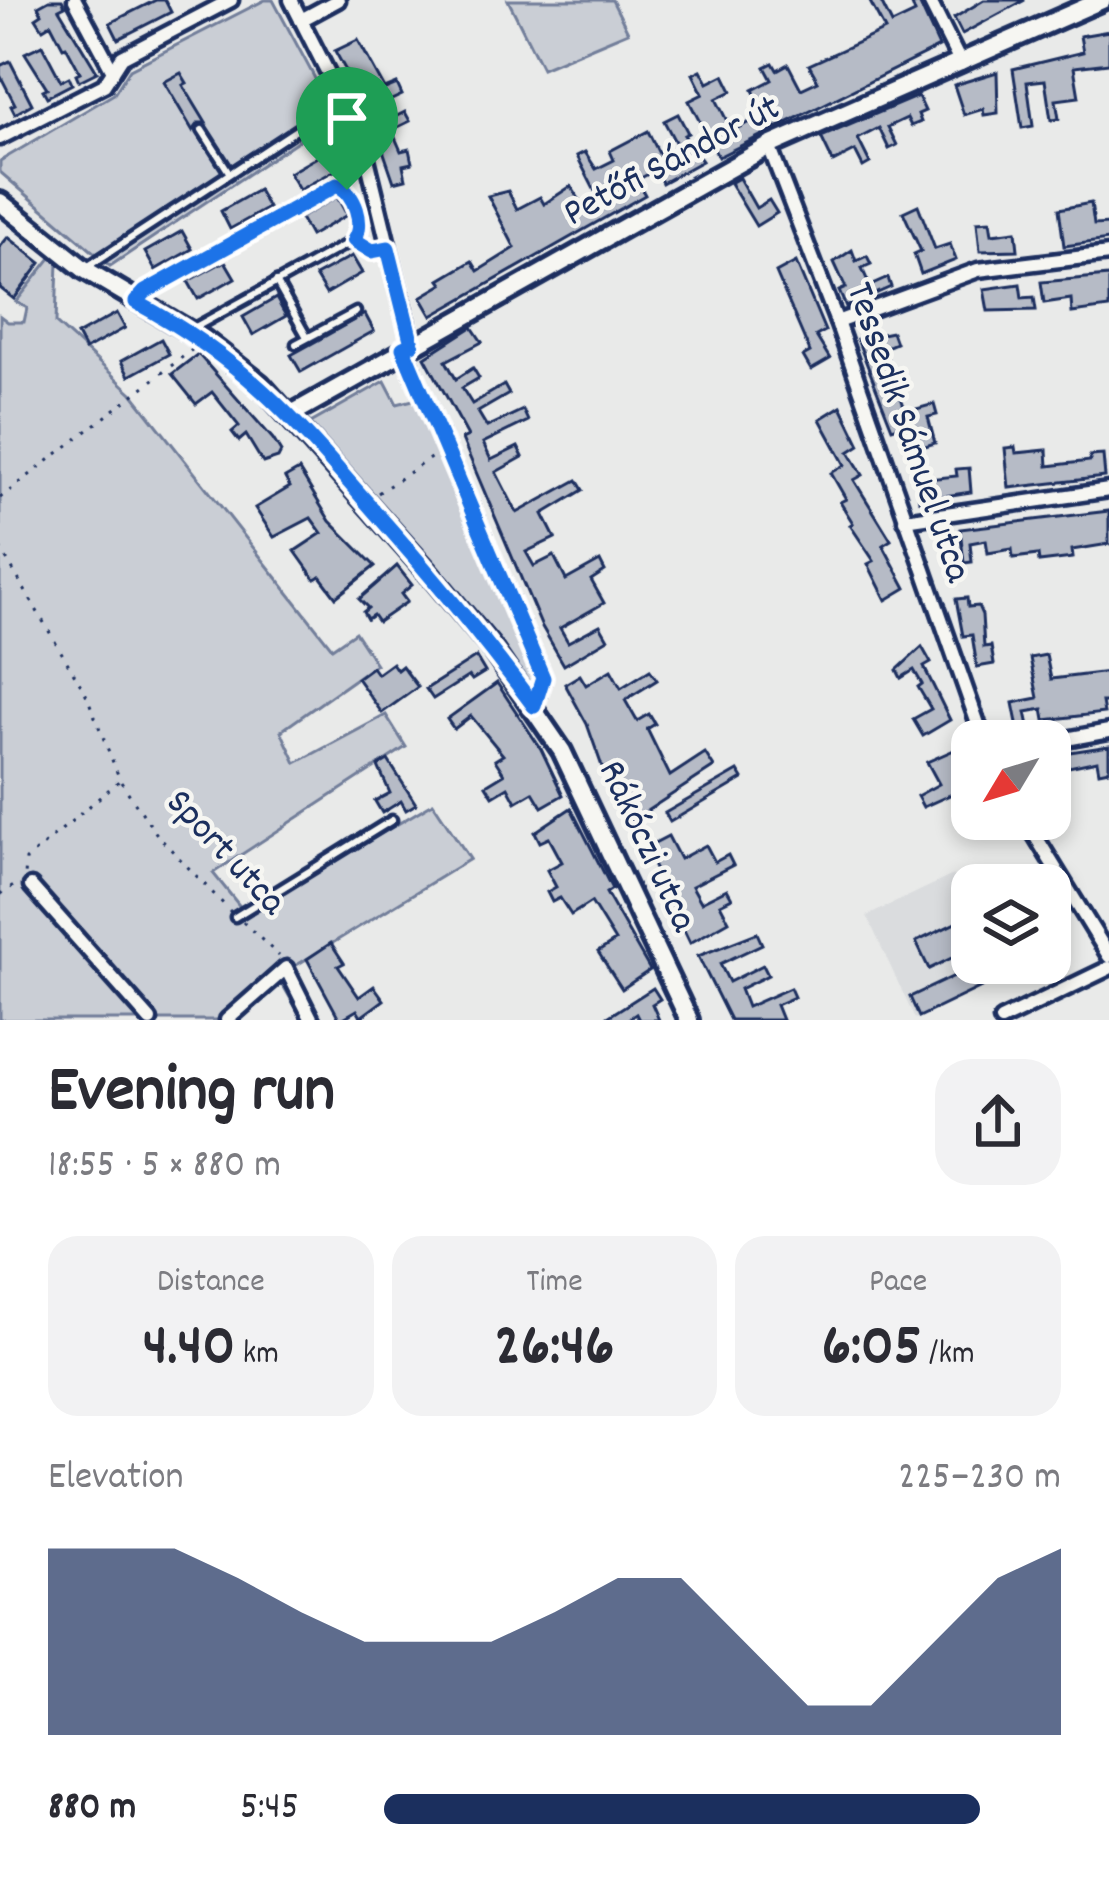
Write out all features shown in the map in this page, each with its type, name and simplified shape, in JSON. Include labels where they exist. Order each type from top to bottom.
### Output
[{"type":"main road","name":"Petőfi Sándor út","points":[[290,415],[770,146],[1102,0]]},
{"type":"main road","name":"Rákóczi utca","points":[[0,202],[84,269],[196,335],[260,384],[490,646],[534,706],[602,827],[689,1020]]},
{"type":"street","points":[[75,0],[110,66]]},
{"type":"street","points":[[0,138],[104,85],[110,66],[122,57],[231,0]]},
{"type":"street","name":"Rákóczi utca","points":[[291,0],[343,99],[369,162],[408,346],[445,447],[543,678],[534,706]]},
{"type":"street","points":[[301,20],[338,0]]},
{"type":"street","points":[[929,0],[961,64]]},
{"type":"street","name":"Tessedik Sámuel utca","points":[[770,146],[976,720]]},
{"type":"street","points":[[837,322],[977,271],[1109,254]]},
{"type":"street","points":[[905,520],[1109,490]]},
{"type":"street","points":[[1071,738],[1109,731]]},
{"type":"street","points":[[1038,840],[1109,956]]},
{"type":"street","points":[[31,886],[150,1020]]},
{"type":"street","name":"Sport utca","points":[[227,1020],[286,968],[312,1020]]},
{"type":"street","points":[[1001,1020],[1109,968]]},
{"type":"lane","points":[[84,269],[343,99]]},
{"type":"lane","points":[[202,130],[229,172]]},
{"type":"lane","points":[[136,302],[145,292],[327,187],[344,188],[352,197],[358,234],[196,335]]},
{"type":"lane","points":[[276,282],[308,338]]},
{"type":"lane","points":[[296,344],[356,312]]},
{"type":"lane","points":[[235,917],[392,820]]},
{"type":"path","points":[[0,499],[196,335]]},
{"type":"path","points":[[365,500],[416,471],[445,447]]},
{"type":"path","name":"Sport utca","points":[[0,548],[86,694],[120,780],[158,836],[235,917],[277,952],[286,968]]},
{"type":"path","name":"Sport utca","points":[[31,886],[24,875],[26,860],[120,780]]},
{"type":"path","points":[[0,894],[19,883],[31,886]]},
{"type":"shaded area","points":[[273,0],[335,116],[110,266],[0,172],[0,161],[114,94],[130,69]]},
{"type":"shaded area","points":[[508,0],[612,0],[628,32],[542,68]]},
{"type":"shaded area","points":[[51,258],[58,261],[56,323],[132,393],[332,648],[355,632],[376,664],[281,731],[296,763],[386,715],[406,747],[213,873],[246,914],[433,803],[470,859],[295,966],[321,1020],[303,1020],[281,982],[237,1020],[0,1020],[0,316],[8,322],[24,322],[27,308],[16,302]]},
{"type":"shaded area","points":[[385,381],[397,404],[417,399],[535,674],[529,688],[494,639],[309,424]]},
{"type":"shaded area","points":[[951,876],[951,984],[989,984],[915,1019],[867,916]]},
{"type":"building","points":[[62,0],[65,6],[59,9],[97,72],[79,81],[76,74],[80,72],[51,24],[43,29],[36,18],[42,14],[38,6]]},
{"type":"building","points":[[165,0],[171,12],[118,39],[110,23]]},
{"type":"building","points":[[869,0],[880,0],[892,24],[915,13],[912,5],[919,3],[939,47],[718,157],[689,101],[703,94],[693,74],[701,70],[708,83],[724,75],[732,91],[716,99],[732,131],[765,114],[753,90],[772,80],[765,67],[773,63],[777,70],[788,64],[801,89],[818,81],[809,65],[885,30]]},
{"type":"building","points":[[984,0],[1025,0],[962,34],[954,18]]},
{"type":"building","points":[[1109,31],[1109,63],[1074,67],[1079,97],[1056,100],[1059,119],[1051,120],[1045,80],[1027,82],[1033,126],[1022,128],[1013,69],[1083,52],[1080,36]]},
{"type":"building","points":[[358,40],[385,89],[397,84],[402,95],[368,111],[335,51]]},
{"type":"building","points":[[42,45],[61,81],[69,77],[72,84],[47,97],[43,90],[47,88],[25,53]]},
{"type":"building","points":[[10,61],[32,104],[15,114],[0,75],[0,66]]},
{"type":"building","points":[[997,72],[998,113],[984,115],[983,109],[964,115],[954,85]]},
{"type":"building","points":[[181,73],[206,123],[199,123],[193,131],[164,82]]},
{"type":"building","points":[[918,96],[925,111],[918,114],[921,122],[911,126],[907,118],[888,127],[897,145],[889,149],[879,128],[858,139],[870,163],[863,167],[855,151],[833,162],[821,137]]},
{"type":"building","points":[[405,112],[410,121],[396,128],[394,135],[401,151],[409,149],[412,163],[403,165],[406,179],[394,182],[375,127]]},
{"type":"building","points":[[678,114],[688,133],[684,135],[702,161],[662,183],[656,170],[637,180],[645,195],[432,316],[421,297],[443,284],[440,280],[472,261],[478,271],[515,248],[488,196],[508,191],[517,209],[540,197],[544,204],[571,186],[584,207],[599,199],[577,156],[585,152],[596,169],[614,160],[610,151],[648,131],[663,162],[681,153],[664,121]]},
{"type":"building","points":[[326,152],[336,170],[299,190],[289,173]]},
{"type":"building","points":[[739,178],[756,208],[769,200],[777,213],[756,226],[730,183]]},
{"type":"building","points":[[258,190],[268,208],[230,229],[221,211]]},
{"type":"building","points":[[337,197],[347,215],[310,236],[300,218]]},
{"type":"building","points":[[1091,203],[1094,225],[1109,224],[1109,240],[1064,246],[1059,209]]},
{"type":"building","points":[[918,205],[935,249],[950,244],[956,260],[921,274],[914,254],[921,251],[903,212]]},
{"type":"building","points":[[990,221],[992,234],[1016,231],[1018,250],[980,251],[977,222]]},
{"type":"building","points":[[182,231],[192,249],[155,270],[145,252]]},
{"type":"building","points":[[8,237],[41,263],[14,299],[0,288],[0,247]]},
{"type":"building","points":[[852,250],[856,261],[867,256],[871,264],[862,268],[870,286],[888,278],[891,287],[846,307],[839,291],[846,288],[834,262]]},
{"type":"building","points":[[352,256],[362,273],[326,294],[315,276]]},
{"type":"building","points":[[225,261],[235,278],[198,299],[188,281]]},
{"type":"building","points":[[796,262],[825,331],[816,336],[830,359],[811,370],[803,356],[810,352],[776,273]]},
{"type":"building","points":[[1109,276],[1109,308],[1072,313],[1071,299],[1044,303],[1041,282]]},
{"type":"building","points":[[1020,284],[1022,298],[1034,297],[1036,310],[988,311],[984,289]]},
{"type":"building","points":[[276,298],[286,316],[253,335],[243,317]]},
{"type":"building","points":[[117,313],[125,328],[85,350],[77,335]]},
{"type":"building","points":[[365,314],[374,331],[301,372],[291,355]]},
{"type":"building","points":[[472,327],[482,342],[446,361],[456,379],[473,368],[479,378],[462,388],[472,404],[504,385],[509,394],[478,412],[487,427],[523,410],[528,421],[483,443],[491,460],[518,447],[523,457],[496,472],[517,513],[577,480],[583,490],[543,514],[555,538],[526,552],[534,566],[554,556],[566,580],[600,561],[605,571],[591,580],[604,603],[560,628],[568,642],[600,625],[608,639],[564,665],[541,625],[462,439],[468,436],[425,357]]},
{"type":"building","points":[[892,332],[896,343],[884,348],[906,412],[934,404],[937,415],[928,417],[935,443],[909,451],[902,425],[892,428],[857,339]]},
{"type":"building","points":[[161,339],[169,354],[129,376],[121,361]]},
{"type":"building","points":[[198,354],[273,439],[281,452],[278,458],[263,463],[246,435],[239,441],[232,432],[239,426],[212,392],[196,404],[172,374]]},
{"type":"building","points":[[841,406],[860,445],[849,452],[863,475],[854,480],[891,540],[883,545],[906,588],[886,600],[868,564],[874,561],[850,525],[840,502],[846,499],[831,473],[845,465],[820,419]]},
{"type":"building","points":[[1015,447],[1016,453],[1047,450],[1048,466],[1103,455],[1105,477],[1009,488],[1005,448]]},
{"type":"building","points":[[969,468],[971,492],[919,500],[917,480],[957,476],[956,469]]},
{"type":"building","points":[[299,470],[330,521],[375,566],[336,597],[320,576],[315,579],[295,551],[322,533],[311,518],[274,537],[255,508],[290,487],[285,478]]},
{"type":"building","points":[[1109,511],[1109,544],[1072,550],[1073,558],[1039,562],[1038,555],[1013,558],[1012,549],[988,553],[986,540],[970,543],[972,562],[964,563],[960,529]]},
{"type":"building","points":[[397,566],[412,585],[401,594],[407,602],[378,622],[373,615],[367,619],[363,612],[368,608],[359,599]]},
{"type":"building","points":[[967,598],[968,607],[978,606],[982,615],[984,647],[991,646],[994,664],[977,667],[972,635],[963,636],[956,599]]},
{"type":"building","points":[[922,647],[931,663],[924,667],[950,720],[923,736],[913,719],[931,709],[918,687],[922,684],[914,670],[901,678],[897,670]]},
{"type":"building","points":[[1046,655],[1051,679],[1109,672],[1109,702],[1102,702],[1104,713],[1045,720],[1043,709],[1026,712],[1028,720],[1016,720],[1013,703],[1038,698],[1030,658]]},
{"type":"building","points":[[476,657],[485,672],[472,680],[469,676],[433,699],[426,689]]},
{"type":"building","points":[[392,663],[397,670],[402,666],[418,687],[382,713],[357,678],[372,667],[377,674]]},
{"type":"building","points":[[611,670],[621,688],[650,670],[657,680],[625,700],[637,721],[649,714],[655,724],[647,729],[670,776],[705,753],[714,767],[630,822],[610,789],[587,724],[565,684],[580,675],[586,685]]},
{"type":"building","points":[[497,683],[541,749],[563,795],[542,807],[533,792],[516,802],[508,787],[493,796],[486,785],[504,774],[495,760],[503,755],[471,716],[454,729],[447,719]]},
{"type":"building","points":[[1109,746],[1109,770],[1099,772],[1097,761],[1071,767],[1071,752]]},
{"type":"building","points":[[951,751],[951,794],[923,807],[917,796],[939,784],[927,762]]},
{"type":"building","points":[[388,760],[416,804],[406,810],[401,801],[382,813],[375,801],[390,793],[378,766]]},
{"type":"building","points":[[738,771],[743,779],[670,822],[665,813]]},
{"type":"building","points":[[571,808],[612,889],[606,893],[650,970],[622,989],[598,952],[615,941],[591,902],[571,915],[560,898],[552,902],[547,892],[556,887],[547,870],[562,862],[549,838],[540,842],[535,832]]},
{"type":"building","points":[[668,836],[680,859],[706,845],[715,862],[728,855],[733,865],[692,886],[701,902],[727,889],[732,898],[720,904],[729,921],[690,943],[645,848]]},
{"type":"building","points":[[951,925],[951,958],[929,969],[916,942]]},
{"type":"building","points":[[757,933],[762,944],[720,964],[729,982],[763,965],[768,975],[740,989],[747,1007],[790,988],[794,997],[776,1005],[782,1020],[730,1020],[698,956]]},
{"type":"building","points":[[331,943],[344,963],[338,966],[359,997],[374,986],[384,1000],[361,1017],[357,1010],[340,1020],[307,959]]},
{"type":"building","points":[[951,978],[951,984],[987,984],[919,1017],[910,997]]},
{"type":"building","points":[[653,988],[660,999],[652,1004],[659,1020],[639,1020],[636,1014],[627,1020],[603,1020]]},
{"type":"route","points":[[327,187],[347,190],[360,227],[354,240],[363,249],[388,248],[412,344],[403,348],[543,678],[534,706],[428,572],[283,407],[204,340],[136,302],[145,292],[327,187]]}]
